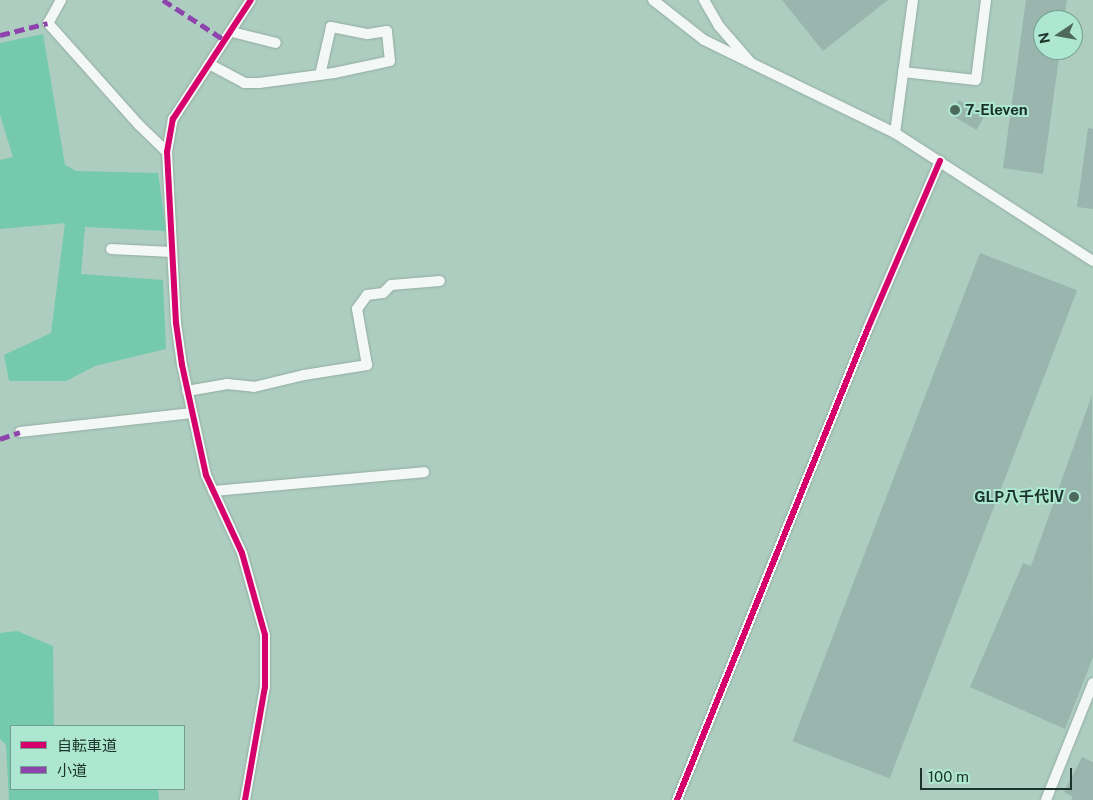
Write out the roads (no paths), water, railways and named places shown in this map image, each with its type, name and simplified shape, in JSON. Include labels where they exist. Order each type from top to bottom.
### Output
[{"type":"street","points":[[61,0],[48,23],[139,125],[168,152]]},
{"type":"street","points":[[245,800],[265,687],[265,635],[242,552],[212,491],[187,390],[176,324],[168,152],[173,119],[252,0]]},
{"type":"street","points":[[653,0],[704,40],[895,133],[1093,261]]},
{"type":"street","points":[[704,0],[719,26],[750,63]]},
{"type":"street","points":[[895,133],[913,0]]},
{"type":"street","points":[[903,72],[976,80],[986,0]]},
{"type":"street","points":[[209,64],[244,83],[320,75],[390,62],[387,31],[367,34],[331,27],[320,75]]},
{"type":"street","points":[[232,32],[276,43]]},
{"type":"street","points":[[676,800],[868,328],[940,161]]},
{"type":"street","points":[[110,249],[172,252]]},
{"type":"street","points":[[187,390],[227,384],[254,387],[304,375],[368,365],[356,309],[367,295],[383,293],[391,285],[440,281]]},
{"type":"street","points":[[20,432],[192,413]]},
{"type":"street","points":[[212,491],[424,472]]},
{"type":"street","points":[[1046,800],[1093,683]]},
{"type":"place","name":"7-Eleven","points":[[955,110]]},
{"type":"place","name":"GLP八千代Ⅳ","points":[[1074,497]]}]
